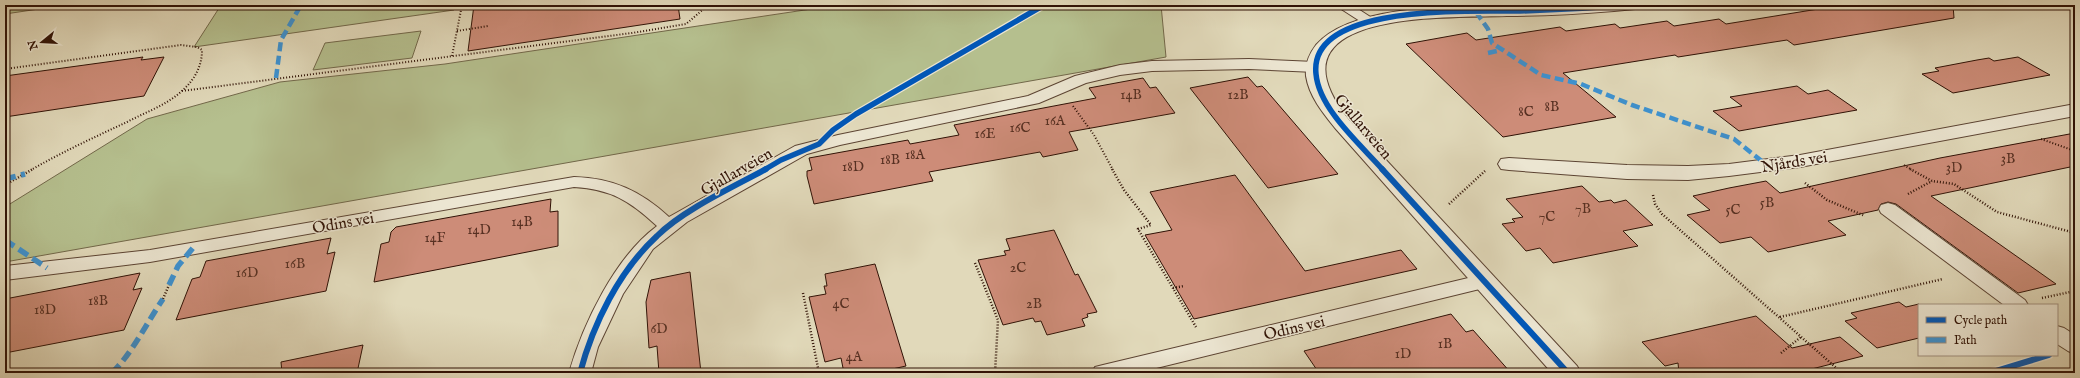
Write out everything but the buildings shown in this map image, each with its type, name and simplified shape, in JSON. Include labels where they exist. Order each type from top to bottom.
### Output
[{"type":"street","points":[[1315,67],[1323,47],[1332,38],[1354,25],[1368,20],[1406,15],[1546,10],[1629,5]]},
{"type":"street","name":"Gjallarveien","points":[[1315,67],[1316,80],[1319,90],[1332,111],[1568,373]]},
{"type":"street","name":"Njårds vei","points":[[1508,164],[1647,173],[1705,172],[1780,164],[2075,110]]},
{"type":"lane","points":[[1342,5],[1368,20]]},
{"type":"lane","name":"Gjallarveien","points":[[580,373],[587,346],[600,318],[625,273],[646,245],[668,226],[743,181],[801,150],[838,140],[1020,103],[1055,92],[1072,83],[1100,74],[1152,66],[1249,64],[1315,67]]},
{"type":"lane","name":"Odins vei","points":[[5,273],[150,256],[574,182],[592,182],[623,190],[642,202],[668,226]]},
{"type":"lane","points":[[1888,209],[2017,304]]},
{"type":"lane","name":"Odins vei","points":[[1103,373],[1485,281]]},
{"type":"lane","points":[[2058,334],[2075,346]]},
{"type":"path","points":[[452,56],[462,5]]},
{"type":"path","points":[[696,5],[706,7]]},
{"type":"path","points":[[182,91],[686,24],[706,7],[713,5]]},
{"type":"path","points":[[457,30],[488,26]]},
{"type":"path","points":[[5,69],[170,46],[197,47],[202,50],[201,65],[182,91],[162,105],[56,156],[5,185]]},
{"type":"path","points":[[1055,92],[1068,101],[1084,119],[1124,190],[1151,225],[1138,229],[1199,332],[1205,348]]},
{"type":"path","points":[[1877,147],[1935,182],[1954,184],[1997,212],[2075,233]]},
{"type":"path","points":[[1444,207],[1486,169],[1508,164]]},
{"type":"path","points":[[1780,164],[1827,200],[1867,217]]},
{"type":"path","points":[[1647,173],[1655,204],[1662,214],[1842,373]]},
{"type":"path","points":[[975,263],[998,320],[995,373]]},
{"type":"path","points":[[1779,317],[1934,280],[1984,280]]},
{"type":"path","points":[[163,299],[169,285]]},
{"type":"path","points":[[1173,288],[1184,286]]},
{"type":"path","points":[[2017,304],[2075,291]]},
{"type":"path","points":[[803,293],[819,373]]},
{"type":"path","points":[[1781,353],[1801,337]]},
{"type":"path","points":[[1989,373],[2046,356]]},
{"type":"green space","points":[[5,5],[66,5],[5,14]]},
{"type":"green space","points":[[221,5],[455,5],[454,10],[194,47]]},
{"type":"green space","points":[[838,5],[1161,5],[1166,57],[5,262],[5,207],[147,119],[280,82],[445,64]]},
{"type":"green space","points":[[421,31],[412,58],[313,70],[325,43]]},
{"type":"marked path","points":[[276,78],[281,40],[301,5]]},
{"type":"marked path","points":[[1476,12],[1488,29],[1492,43],[1514,59],[1541,75],[1581,84],[1632,105],[1734,139],[1745,146],[1768,166]]},
{"type":"marked path","points":[[1488,53],[1501,50]]},
{"type":"marked path","points":[[5,179],[25,174]]},
{"type":"marked path","points":[[5,240],[47,268]]},
{"type":"marked path","points":[[169,285],[178,266],[193,248]]},
{"type":"marked path","points":[[112,373],[126,359],[147,322],[163,299]]},
{"type":"cycle path","points":[[580,373],[587,347],[613,293],[634,260],[657,235],[680,218],[781,160],[819,144],[833,130],[856,114],[1044,5]]},
{"type":"cycle path","points":[[1568,373],[1342,124],[1322,96],[1318,85],[1316,64],[1319,54],[1327,44],[1344,31],[1364,23],[1387,17],[1438,12],[1538,10],[1629,5]]},
{"type":"cycle path","points":[[1989,373],[2046,356]]}]
